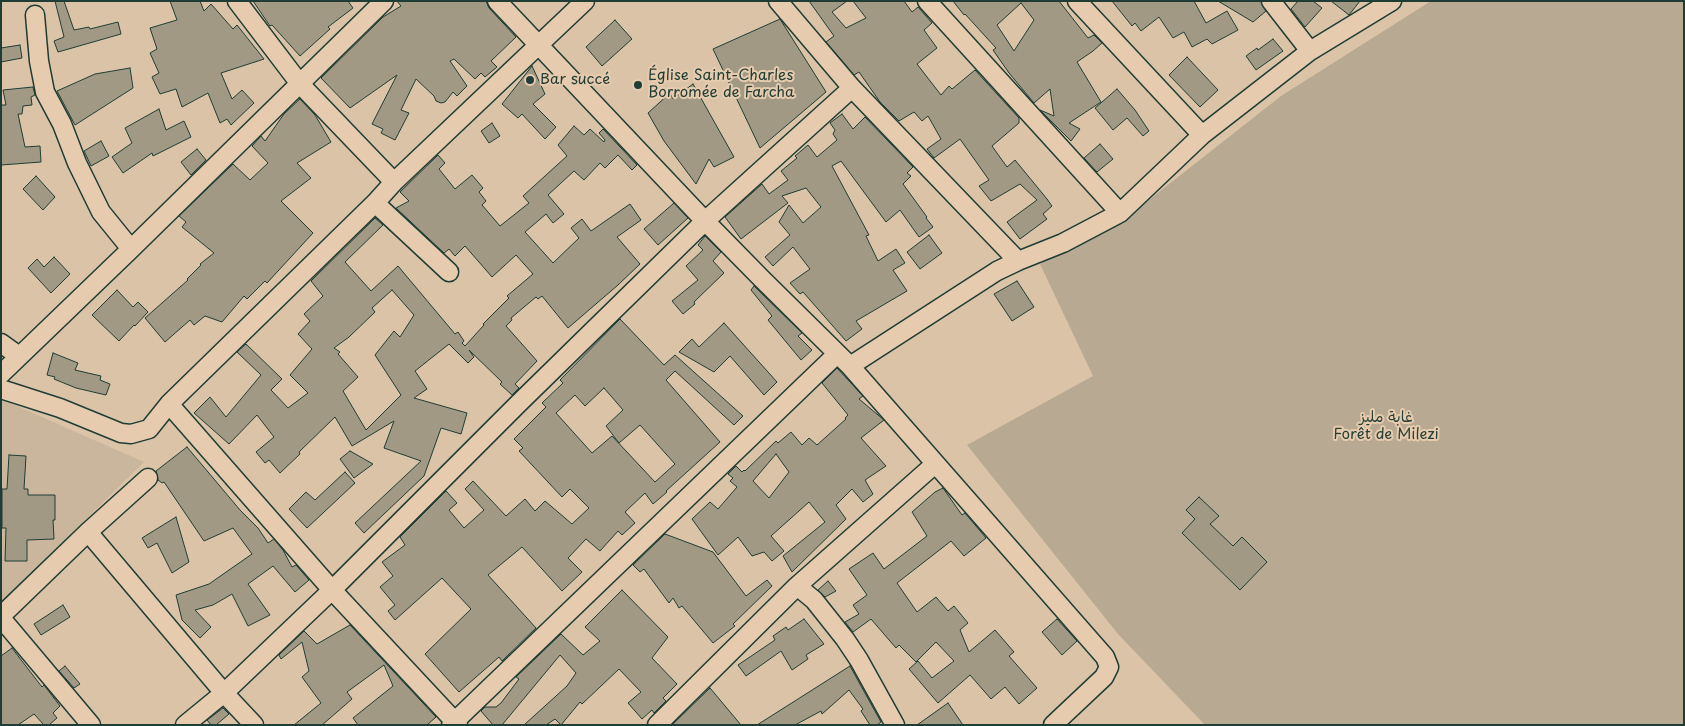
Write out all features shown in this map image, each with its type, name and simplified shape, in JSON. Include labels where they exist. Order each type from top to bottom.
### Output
[{"type":"street","points":[[237,1],[300,84],[394,182]]},
{"type":"street","points":[[1,374],[384,1]]},
{"type":"street","points":[[497,1],[705,221],[850,366],[1105,657],[1109,667],[1104,677],[1053,725]]},
{"type":"street","points":[[1,389],[60,408],[112,430],[130,434],[149,429],[169,404],[375,203],[394,182],[586,1]]},
{"type":"street","points":[[778,1],[852,88],[1018,260]]},
{"type":"street","points":[[928,1],[1120,212]]},
{"type":"street","points":[[1077,1],[1202,135]]},
{"type":"street","points":[[1271,1],[1310,51]]},
{"type":"street","points":[[850,366],[980,281],[1018,260],[1063,243],[1120,212],[1202,135],[1310,51],[1392,1]]},
{"type":"street","points":[[36,15],[39,61],[45,92],[62,124],[77,162],[102,212],[131,249]]},
{"type":"street","points":[[185,725],[224,693],[332,590],[705,221],[852,88]]},
{"type":"street","points":[[375,203],[449,272]]},
{"type":"street","points":[[1,343],[19,356]]},
{"type":"street","points":[[169,404],[332,590],[455,724],[837,354]]},
{"type":"street","points":[[658,725],[797,586],[935,464]]},
{"type":"street","points":[[91,725],[1,617],[88,532],[148,478]]},
{"type":"street","points":[[88,532],[224,693],[254,725]]},
{"type":"street","points":[[797,586],[814,600],[845,639],[859,660],[895,725]]},
{"type":"shaded area","points":[[1,399],[144,462],[1,603]]},
{"type":"green space","name":"غابة مليز Forêt de Milezi","points":[[1431,1],[1684,1],[1684,725],[1205,725],[1118,634],[967,445],[1093,376],[1040,264],[1131,214],[1281,96]]},
{"type":"building","points":[[55,1],[64,1],[74,30],[89,27],[90,29],[118,22],[121,34],[58,52],[54,41],[64,37]]},
{"type":"building","points":[[170,1],[200,1],[204,11],[211,4],[233,29],[237,25],[264,59],[221,73],[232,99],[242,90],[254,103],[231,125],[227,119],[220,123],[208,93],[182,107],[176,89],[160,94],[152,77],[159,73],[150,53],[157,49],[150,28],[177,20]]},
{"type":"building","points":[[253,1],[348,1],[353,8],[328,27],[330,29],[300,56],[272,25],[270,26]]},
{"type":"building","points":[[397,1],[486,1],[489,8],[516,37],[491,61],[497,67],[485,77],[481,73],[475,79],[454,59],[450,61],[467,86],[457,96],[453,92],[445,102],[436,101],[434,96],[416,79],[401,110],[409,113],[395,140],[381,133],[383,129],[372,124],[397,75],[350,108],[321,78],[383,17],[401,6]]},
{"type":"building","points":[[809,1],[847,1],[832,12],[846,28],[866,18],[853,1],[904,1],[912,12],[918,7],[932,23],[924,30],[937,48],[917,64],[941,95],[949,86],[952,89],[975,70],[1019,118],[1019,123],[992,146],[1007,167],[1015,160],[1047,199],[1052,206],[1043,214],[1047,219],[1020,239],[1007,222],[1037,200],[1020,184],[991,201],[979,186],[989,180],[960,139],[934,158],[927,149],[941,139],[928,116],[922,121],[914,112],[899,121],[880,102],[859,72],[854,75],[826,42],[834,36]]},
{"type":"building","points":[[953,1],[1059,1],[1088,38],[1094,35],[1102,43],[1077,62],[1101,102],[1069,123],[1080,129],[1071,141],[1040,110],[1054,116],[1050,89],[1034,103],[993,50],[996,48]],"holes":[[[1021,3],[1034,20],[1014,51],[997,25]]]},
{"type":"building","points":[[1112,1],[1194,1],[1206,23],[1227,11],[1238,30],[1212,44],[1207,39],[1192,47],[1184,32],[1173,38],[1159,17],[1141,31],[1135,23],[1132,26]]},
{"type":"building","points":[[1218,1],[1261,1],[1266,11],[1253,22]]},
{"type":"building","points":[[1298,1],[1313,1],[1322,8],[1305,27],[1291,9]]},
{"type":"building","points":[[1331,1],[1360,1],[1349,15]]},
{"type":"building","points":[[780,19],[826,92],[760,148],[713,49]]},
{"type":"building","points":[[615,20],[632,39],[602,66],[586,47]]},
{"type":"building","points":[[1273,39],[1283,51],[1256,70],[1246,56]]},
{"type":"building","points":[[20,45],[22,58],[1,62],[1,48]]},
{"type":"building","points":[[1187,57],[1218,90],[1200,107],[1169,75]]},
{"type":"building","name":"Bar succé","points":[[532,66],[545,94],[533,104],[556,127],[545,139],[522,114],[518,118],[502,104]]},
{"type":"building","points":[[130,68],[133,88],[75,125],[57,91],[95,74]]},
{"type":"building","points":[[693,84],[734,157],[714,167],[709,159],[696,184],[664,141],[648,113],[670,93],[673,99]]},
{"type":"building","points":[[33,87],[35,95],[31,97],[32,105],[23,106],[22,114],[18,114],[25,147],[40,146],[41,162],[1,165],[1,105],[6,105],[3,90]]},
{"type":"building","points":[[1117,89],[1135,110],[1149,131],[1143,136],[1127,118],[1113,130],[1095,108]]},
{"type":"building","points":[[300,99],[315,115],[331,142],[297,163],[311,178],[281,201],[313,233],[267,283],[265,281],[247,299],[244,296],[222,322],[205,316],[194,325],[190,320],[165,342],[145,318],[188,280],[200,264],[214,253],[182,227],[186,222],[179,216],[233,164],[250,180],[268,163],[252,146],[261,136],[265,141],[284,114]]},
{"type":"building","points":[[159,109],[166,130],[184,121],[191,137],[153,156],[152,153],[123,173],[112,157],[132,143],[125,128]]},
{"type":"building","points":[[842,114],[853,129],[865,117],[913,167],[907,173],[911,176],[903,184],[933,227],[919,237],[900,210],[886,222],[841,161],[832,166],[869,235],[866,236],[878,261],[896,249],[905,263],[893,270],[907,291],[856,321],[862,329],[846,341],[803,292],[800,294],[790,283],[810,269],[793,247],[773,266],[765,257],[790,235],[779,222],[789,205],[803,223],[821,207],[806,188],[782,196],[788,203],[741,239],[725,217],[762,184],[769,194],[788,180],[781,171],[797,158],[795,156],[808,145],[817,157],[837,140],[833,134],[835,130],[830,123]]},
{"type":"building","points":[[492,123],[500,136],[489,143],[481,131]]},
{"type":"building","points":[[574,126],[584,135],[590,129],[604,142],[605,140],[599,133],[603,129],[637,165],[632,170],[618,155],[605,168],[600,163],[584,180],[574,171],[548,195],[564,214],[553,223],[546,214],[525,232],[553,263],[579,238],[571,228],[582,219],[591,231],[630,204],[641,220],[617,237],[640,264],[568,328],[542,296],[538,299],[536,297],[511,318],[512,320],[506,326],[537,361],[515,384],[519,388],[512,395],[500,384],[502,382],[469,350],[474,357],[468,363],[449,344],[415,371],[427,389],[414,398],[467,413],[461,434],[441,428],[424,476],[364,533],[355,523],[421,461],[384,448],[394,421],[352,446],[335,417],[280,473],[269,460],[265,463],[256,452],[274,437],[257,415],[229,444],[194,413],[210,397],[226,417],[261,375],[237,352],[246,344],[282,379],[271,390],[288,408],[308,393],[290,375],[312,349],[298,334],[310,321],[304,314],[323,296],[311,281],[375,218],[383,225],[345,262],[371,291],[398,266],[455,334],[458,332],[465,346],[483,324],[509,298],[507,296],[533,274],[516,255],[492,277],[465,246],[455,256],[449,249],[444,253],[396,208],[409,201],[400,192],[438,155],[445,163],[439,169],[455,189],[472,175],[483,188],[479,192],[486,201],[482,205],[500,226],[529,203],[523,196],[567,156],[558,145]],"holes":[[[392,290],[414,315],[400,337],[394,331],[375,355],[401,395],[366,430],[343,391],[358,377],[338,354],[340,352],[334,348],[349,337],[375,312],[372,308]]]},
{"type":"building","points":[[101,141],[109,156],[91,166],[84,151]]},
{"type":"building","points":[[1100,144],[1113,159],[1097,172],[1084,158]]},
{"type":"building","points":[[197,149],[206,160],[191,175],[181,162]]},
{"type":"building","points":[[36,176],[55,197],[43,210],[23,189]]},
{"type":"building","points":[[674,203],[688,218],[658,245],[644,229]]},
{"type":"building","points":[[929,235],[942,253],[920,269],[907,252]]},
{"type":"building","points":[[705,236],[721,252],[713,261],[724,273],[683,314],[672,301],[698,280],[686,266],[703,250],[698,245]]},
{"type":"building","points":[[54,257],[70,274],[51,293],[28,268],[37,259],[44,267]]},
{"type":"building","points":[[1017,281],[1034,307],[1012,321],[994,294]]},
{"type":"building","points":[[754,286],[802,333],[798,336],[812,350],[801,360],[768,320],[772,316],[751,290]]},
{"type":"building","points":[[117,290],[133,307],[138,302],[148,312],[119,341],[92,315]]},
{"type":"building","points":[[620,319],[664,365],[675,355],[743,416],[734,425],[675,371],[666,380],[720,442],[653,504],[645,493],[625,512],[635,523],[622,535],[618,531],[600,551],[586,539],[568,558],[582,572],[562,591],[522,547],[488,575],[536,628],[502,661],[499,657],[459,692],[425,654],[471,609],[442,578],[395,620],[388,611],[395,605],[380,587],[393,576],[382,562],[405,545],[400,537],[446,491],[457,503],[449,510],[464,528],[484,510],[465,489],[473,481],[506,516],[525,499],[535,511],[545,501],[572,524],[589,508],[570,489],[562,497],[519,451],[523,448],[514,439],[546,407],[542,403],[563,383],[560,380]],"holes":[[[604,388],[623,410],[606,426],[619,443],[640,425],[675,464],[655,482],[612,436],[592,453],[556,413],[575,395],[585,406]]]},
{"type":"building","points":[[724,323],[777,382],[764,395],[730,356],[714,372],[679,352],[692,339],[699,347]]},
{"type":"building","points":[[53,353],[78,363],[75,370],[101,376],[100,380],[110,384],[106,395],[76,388],[47,375]]},
{"type":"building","points":[[837,368],[863,396],[859,399],[884,420],[861,438],[886,466],[865,480],[873,494],[863,502],[852,489],[836,505],[846,519],[792,572],[783,556],[825,522],[809,502],[771,536],[784,551],[772,561],[764,552],[752,556],[738,537],[718,555],[692,519],[710,502],[718,509],[737,487],[730,481],[733,478],[728,474],[736,466],[742,472],[745,471],[776,441],[778,443],[791,432],[802,445],[809,438],[817,445],[846,419],[848,415],[822,383]],"holes":[[[776,454],[789,472],[769,498],[753,481]]]},
{"type":"building","points":[[187,447],[240,510],[258,528],[268,543],[274,539],[283,550],[292,567],[296,565],[309,580],[295,592],[273,566],[248,584],[270,615],[248,626],[232,594],[213,605],[195,610],[211,627],[200,638],[182,620],[176,595],[209,584],[252,554],[233,528],[204,541],[164,482],[162,483],[158,480],[156,471]]},
{"type":"building","points":[[350,451],[373,464],[354,478],[340,459]]},
{"type":"building","points":[[9,455],[26,456],[24,489],[28,489],[28,495],[55,495],[54,539],[27,540],[27,561],[5,561],[6,528],[2,528],[2,489],[7,489]]},
{"type":"building","points":[[345,472],[355,483],[307,528],[289,509],[306,492],[315,500]]},
{"type":"building","points":[[943,488],[962,515],[965,513],[986,538],[964,556],[951,541],[897,583],[917,612],[936,597],[948,611],[954,606],[968,623],[960,630],[969,652],[995,630],[1014,652],[1009,656],[1037,688],[1019,704],[1005,687],[991,699],[970,675],[938,703],[909,669],[918,661],[932,678],[954,661],[936,642],[916,662],[899,645],[896,648],[871,619],[853,632],[845,622],[859,614],[853,605],[867,595],[849,569],[873,553],[884,569],[927,536],[912,512],[935,492]]},
{"type":"building","points":[[1199,497],[1219,516],[1210,524],[1233,546],[1242,537],[1267,562],[1240,590],[1182,533],[1195,519],[1186,510]]},
{"type":"building","points":[[176,517],[189,562],[172,573],[157,543],[148,548],[142,538]]},
{"type":"building","points":[[665,534],[713,552],[746,596],[767,580],[772,586],[733,624],[735,626],[713,643],[682,606],[679,608],[673,598],[669,603],[644,569],[640,572],[633,565]]},
{"type":"building","points":[[828,581],[836,591],[825,597],[818,590]]},
{"type":"building","points":[[622,590],[668,637],[652,658],[677,684],[663,698],[666,701],[654,713],[652,710],[642,719],[628,703],[641,692],[619,669],[582,704],[580,702],[561,725],[555,719],[546,725],[524,725],[567,686],[576,673],[560,655],[502,725],[493,725],[481,711],[485,707],[496,707],[501,703],[519,679],[516,677],[561,634],[583,655],[600,641],[585,627]]},
{"type":"building","points":[[63,605],[70,617],[41,635],[34,624]]},
{"type":"building","points":[[804,619],[824,644],[806,655],[808,659],[792,670],[781,651],[746,676],[738,665],[775,640],[773,636],[786,627],[788,630]]},
{"type":"building","points":[[1057,619],[1077,641],[1062,655],[1042,632]]},
{"type":"building","points":[[350,625],[436,717],[427,725],[358,725],[353,718],[393,686],[384,665],[347,692],[352,699],[322,725],[294,725],[321,703],[302,677],[309,671],[302,642],[281,659],[279,655],[304,631],[317,644]]},
{"type":"building","points":[[12,648],[42,687],[44,685],[60,706],[53,713],[57,718],[49,725],[44,725],[34,714],[18,725],[1,725],[1,656]]},
{"type":"building","points":[[65,666],[80,684],[74,688],[59,671]]},
{"type":"building","points":[[850,666],[881,722],[877,725],[870,725],[861,711],[863,709],[849,690],[822,714],[821,711],[795,725],[757,725]]},
{"type":"building","points":[[710,688],[741,725],[672,725]]},
{"type":"building","points":[[948,703],[963,725],[917,725]]},
{"type":"building","points":[[223,708],[229,714],[216,725],[211,725],[207,720]]},
{"type":"place","name":"Bar succé","points":[[530,80]]},
{"type":"place","name":"Église Saint-Charles Borromée de Farcha","points":[[638,85]]}]
